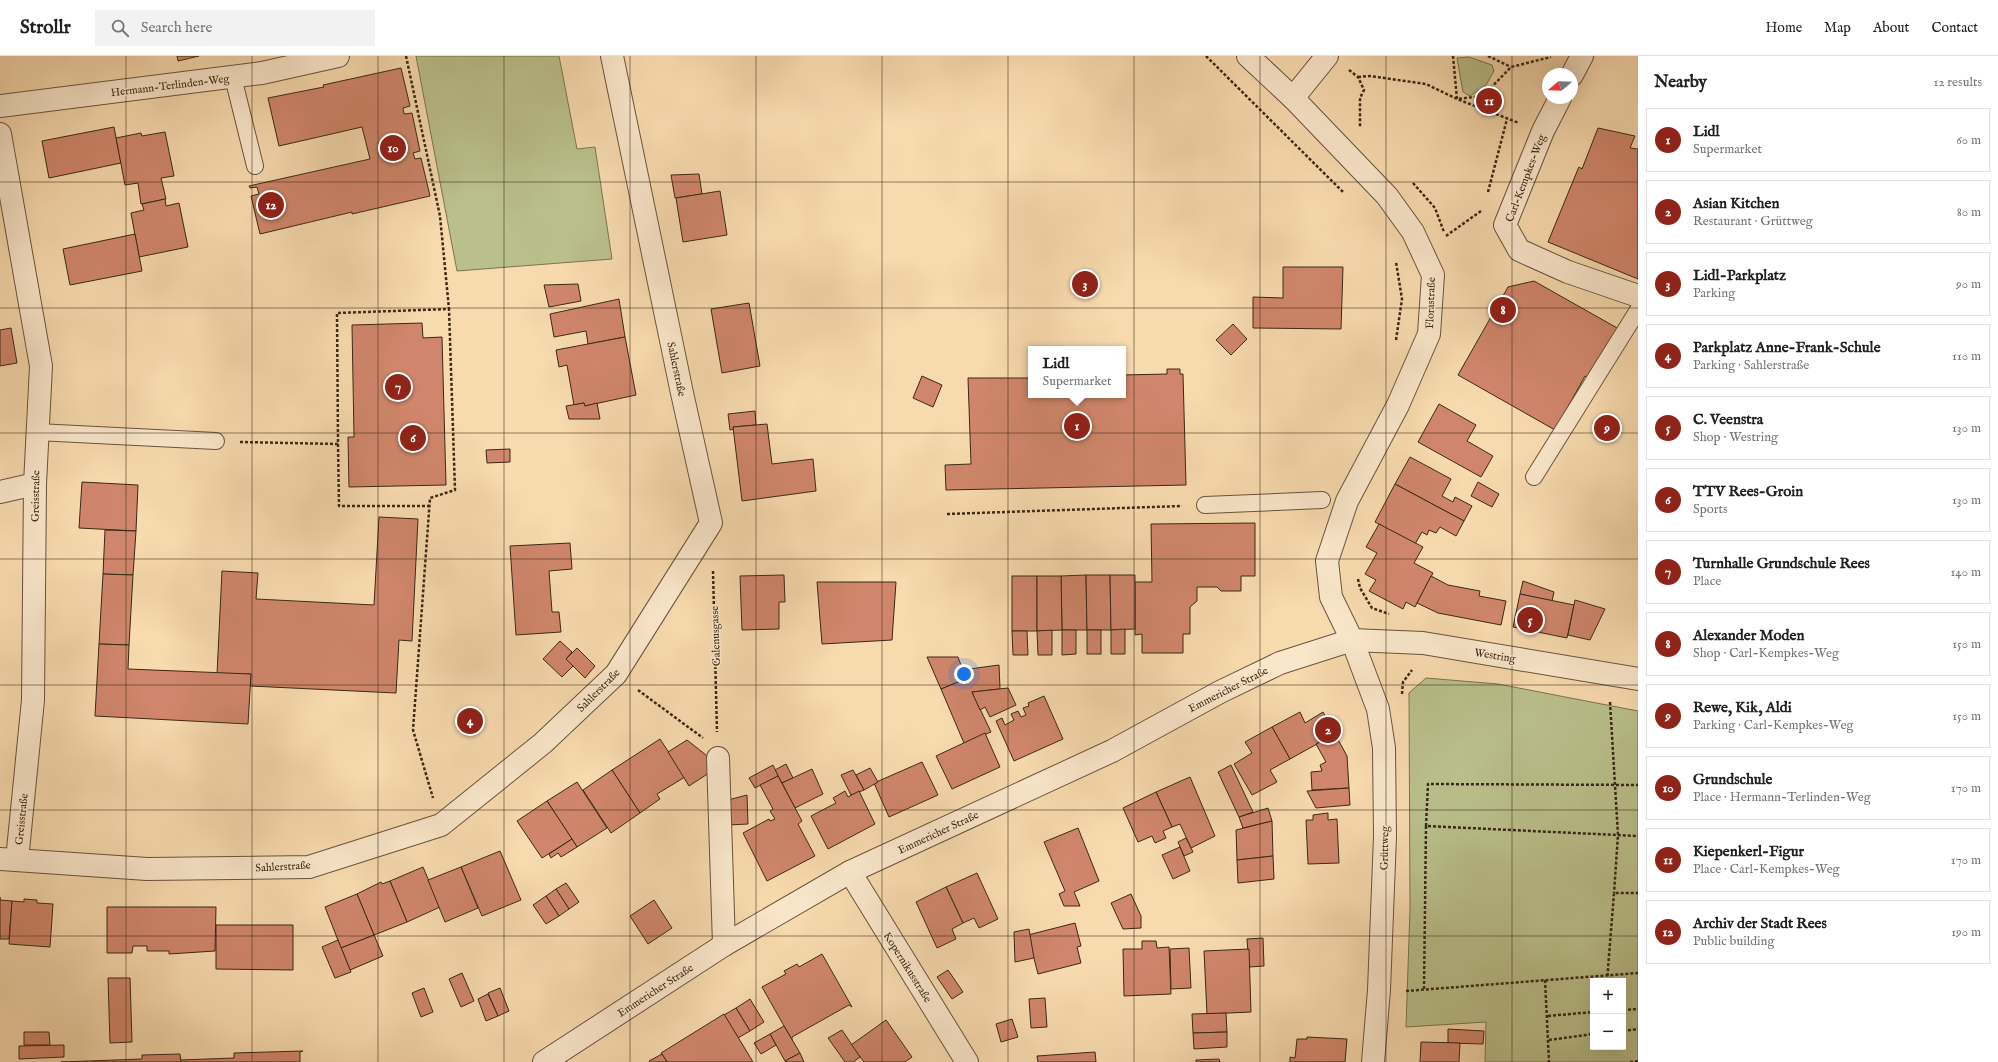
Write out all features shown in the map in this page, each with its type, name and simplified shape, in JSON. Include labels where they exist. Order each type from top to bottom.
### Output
[{"type":"street","name":"Hermann-Terlinden-Weg","points":[[0,106],[262,73],[338,56]]},
{"type":"street","name":"Sahlerstraße","points":[[8,859],[147,869],[309,867],[441,825],[543,743],[616,674],[711,523],[682,393],[612,56]]},
{"type":"street","name":"Florastraße","points":[[1248,56],[1293,98],[1388,196],[1413,232],[1433,275],[1429,334],[1398,405],[1347,501],[1327,561],[1331,597],[1352,640]]},
{"type":"street","points":[[1293,98],[1327,56]]},
{"type":"street","name":"Carl-Kempkes-Weg","points":[[1557,104],[1543,131],[1506,224],[1519,250],[1568,272],[1638,296]]},
{"type":"street","name":"Greisstraße","points":[[0,134],[41,366],[35,484],[33,700],[8,859]]},
{"type":"street","points":[[0,492],[35,484]]},
{"type":"street","name":"Westring","points":[[1352,640],[1423,643],[1638,679]]},
{"type":"street","name":"Emmericher Straße","points":[[544,1062],[724,945],[850,872],[1112,751],[1220,692],[1280,663],[1352,640]]},
{"type":"street","name":"Grüttweg","points":[[1352,640],[1378,710],[1384,748],[1385,836],[1379,990],[1374,1062]]},
{"type":"street","points":[[718,758],[724,945]]},
{"type":"street","name":"Kopernikusstraße","points":[[850,872],[967,1062]]},
{"type":"lane","points":[[233,77],[255,166]]},
{"type":"lane","points":[[1534,477],[1638,310]]},
{"type":"lane","points":[[38,432],[216,441]]},
{"type":"lane","points":[[1205,505],[1322,500]]},
{"type":"path","points":[[406,56],[440,216],[449,308],[455,490],[430,498],[413,730],[441,825]]},
{"type":"path","points":[[1206,56],[1345,194]]},
{"type":"path","points":[[1453,56],[1457,99]]},
{"type":"path","points":[[1488,56],[1511,67]]},
{"type":"path","points":[[1457,99],[1483,96],[1511,67],[1552,57],[1578,63]]},
{"type":"path","points":[[1358,77],[1370,76],[1426,84],[1457,99],[1507,119],[1543,131]]},
{"type":"path","points":[[1487,194],[1507,119]]},
{"type":"path","points":[[1446,236],[1483,210]]},
{"type":"path","points":[[1395,256],[1402,299],[1395,344]]},
{"type":"path","points":[[430,506],[339,506],[337,313],[449,308]]},
{"type":"path","points":[[216,441],[338,444]]},
{"type":"path","points":[[947,514],[1205,505]]},
{"type":"path","name":"Galenusgasse","points":[[713,570],[717,733]]},
{"type":"path","points":[[616,674],[705,740]]},
{"type":"path","points":[[1607,975],[1618,835],[1610,701]]},
{"type":"path","points":[[1424,989],[1428,784],[1638,785]]},
{"type":"path","points":[[1426,826],[1638,836]]},
{"type":"path","points":[[1614,893],[1638,892]]},
{"type":"path","points":[[1379,990],[1397,992],[1638,972]]},
{"type":"path","points":[[1545,980],[1548,1016],[1549,1062]]},
{"type":"path","points":[[1626,1010],[1638,1009]]},
{"type":"path","points":[[1548,1016],[1590,1012]]},
{"type":"path","points":[[1626,1031],[1638,1029]]},
{"type":"path","points":[[1549,1040],[1590,1034]]},
{"type":"path","points":[[1630,1062],[1638,1061]]},
{"type":"green space","points":[[416,56],[559,56],[577,149],[595,147],[612,259],[457,271]]},
{"type":"green space","points":[[1469,57],[1492,65],[1494,71],[1486,85],[1470,96],[1463,92],[1457,58]]},
{"type":"green space","points":[[1426,678],[1498,684],[1638,711],[1638,1062],[1485,1062],[1486,1022],[1406,1027],[1410,909],[1409,693]]},
{"type":"building","points":[[177,56],[199,56],[178,61]]},
{"type":"building","points":[[401,68],[410,106],[403,108],[404,114],[412,113],[420,151],[413,153],[415,159],[421,158],[430,196],[352,214],[352,212],[260,234],[251,196],[259,194],[257,187],[250,188],[249,186],[370,159],[362,127],[279,146],[268,98],[324,87],[323,85]]},
{"type":"building","points":[[114,127],[121,163],[49,178],[42,141]]},
{"type":"building","points":[[1598,128],[1635,136],[1630,148],[1638,149],[1638,279],[1548,242],[1578,169],[1579,167],[1582,169]]},
{"type":"building","points":[[165,132],[174,176],[161,178],[166,199],[141,204],[138,183],[125,185],[116,138],[141,133],[142,136]]},
{"type":"building","points":[[699,174],[702,194],[675,198],[671,175]]},
{"type":"building","points":[[720,191],[727,235],[683,242],[676,198]]},
{"type":"building","points":[[165,199],[166,206],[179,203],[188,247],[139,257],[131,213],[144,210],[142,204]]},
{"type":"building","points":[[135,234],[142,271],[70,285],[63,249]]},
{"type":"building","points":[[1283,267],[1343,267],[1341,329],[1253,328],[1253,297],[1283,298]]},
{"type":"building","points":[[1534,281],[1619,329],[1591,379],[1585,376],[1555,430],[1458,375],[1508,287]]},
{"type":"building","points":[[578,284],[581,301],[549,307],[544,285]]},
{"type":"building","points":[[619,299],[625,337],[588,344],[586,331],[554,337],[550,314]]},
{"type":"building","points":[[749,303],[760,366],[722,373],[711,309]]},
{"type":"building","points":[[422,323],[423,338],[442,337],[446,485],[349,487],[348,437],[354,437],[352,325]]},
{"type":"building","points":[[1233,324],[1247,339],[1231,355],[1216,340]]},
{"type":"building","points":[[11,328],[17,363],[0,366],[0,330]]},
{"type":"building","points":[[625,337],[636,395],[585,406],[584,403],[574,405],[567,365],[559,367],[556,350]]},
{"type":"building","points":[[1167,369],[1180,369],[1180,374],[1183,374],[1186,485],[946,490],[945,465],[971,464],[968,378],[1028,378],[1028,398],[1126,398],[1126,375],[1167,374]]},
{"type":"building","points":[[922,376],[942,385],[933,407],[913,398]]},
{"type":"building","points":[[584,403],[585,406],[597,403],[600,419],[569,419],[566,406]]},
{"type":"building","points":[[1439,404],[1476,425],[1467,441],[1493,456],[1481,477],[1418,442]]},
{"type":"building","points":[[755,411],[756,425],[733,427],[734,429],[730,430],[728,414]]},
{"type":"building","points":[[767,424],[772,464],[813,459],[816,491],[742,501],[733,427]]},
{"type":"building","points":[[510,449],[510,462],[487,463],[486,450]]},
{"type":"building","points":[[1410,457],[1451,479],[1442,496],[1453,502],[1455,497],[1472,506],[1464,521],[1395,484]]},
{"type":"building","points":[[82,482],[138,485],[136,531],[79,528]]},
{"type":"building","points":[[1478,482],[1499,494],[1492,507],[1471,496]]},
{"type":"building","points":[[1395,484],[1464,521],[1456,536],[1440,527],[1436,533],[1429,530],[1427,535],[1422,532],[1415,544],[1375,522]]},
{"type":"building","points":[[379,517],[418,519],[412,641],[399,640],[396,693],[250,686],[251,674],[217,674],[222,571],[258,573],[256,599],[374,605]]},
{"type":"building","points":[[1255,523],[1255,576],[1241,576],[1241,591],[1221,591],[1217,587],[1197,587],[1197,601],[1190,607],[1190,634],[1183,634],[1183,653],[1142,653],[1142,634],[1135,635],[1135,582],[1152,582],[1151,524]]},
{"type":"building","points":[[1379,524],[1423,547],[1414,563],[1433,573],[1415,607],[1406,602],[1403,609],[1369,591],[1376,580],[1365,574],[1377,553],[1366,547]]},
{"type":"building","points":[[105,530],[136,531],[133,575],[103,574]]},
{"type":"building","points":[[570,543],[572,569],[549,571],[552,612],[559,612],[561,632],[516,635],[510,546]]},
{"type":"building","points":[[103,574],[133,575],[129,645],[99,644]]},
{"type":"building","points":[[784,575],[785,602],[779,602],[779,629],[742,630],[740,576]]},
{"type":"building","points":[[1086,575],[1087,630],[1062,630],[1061,576]]},
{"type":"building","points":[[1086,575],[1110,575],[1111,630],[1087,630]]},
{"type":"building","points":[[1110,575],[1135,575],[1135,629],[1111,630]]},
{"type":"building","points":[[1012,576],[1037,576],[1037,631],[1012,631]]},
{"type":"building","points":[[1037,576],[1061,576],[1062,630],[1037,631]]},
{"type":"building","points":[[1431,576],[1448,585],[1480,591],[1479,596],[1506,601],[1501,625],[1438,613],[1417,603]]},
{"type":"building","points":[[1523,581],[1554,592],[1552,601],[1520,594]]},
{"type":"building","points":[[817,582],[896,582],[892,640],[822,644]]},
{"type":"building","points":[[1520,594],[1574,605],[1567,638],[1513,627]]},
{"type":"building","points":[[1575,600],[1605,609],[1590,640],[1568,635]]},
{"type":"building","points":[[1125,629],[1125,654],[1111,654],[1111,630]]},
{"type":"building","points":[[1052,630],[1052,655],[1038,655],[1037,631]]},
{"type":"building","points":[[1062,630],[1076,630],[1076,654],[1062,655]]},
{"type":"building","points":[[1087,630],[1101,630],[1101,654],[1087,654]]},
{"type":"building","points":[[1012,631],[1027,631],[1028,655],[1013,655]]},
{"type":"building","points":[[560,641],[572,652],[566,659],[573,666],[562,677],[543,659]]},
{"type":"building","points":[[99,644],[129,645],[128,669],[251,674],[248,724],[95,716]]},
{"type":"building","points":[[577,648],[595,666],[585,678],[566,659]]},
{"type":"building","points":[[927,657],[958,657],[966,679],[941,689]]},
{"type":"building","points":[[999,665],[1000,689],[972,692],[991,732],[964,743],[941,689],[966,679],[962,670]]},
{"type":"building","points":[[1008,688],[1016,705],[990,717],[985,707],[980,710],[972,692]]},
{"type":"building","points":[[1044,696],[1063,739],[1014,761],[996,721],[1002,718],[1005,725],[1014,720],[1011,714],[1018,711],[1021,717],[1026,715],[1023,708],[1029,706],[1028,703]]},
{"type":"building","points":[[1300,712],[1305,723],[1323,712],[1335,734],[1290,759],[1272,727]]},
{"type":"building","points":[[1272,727],[1290,759],[1270,770],[1277,782],[1252,795],[1234,764],[1252,753],[1245,742]]},
{"type":"building","points":[[985,733],[1000,767],[952,789],[936,756]]},
{"type":"building","points":[[1335,734],[1347,756],[1349,788],[1312,790],[1311,772],[1322,771],[1320,765],[1326,762],[1316,744]]},
{"type":"building","points":[[660,739],[685,777],[657,794],[660,799],[640,813],[612,770]]},
{"type":"building","points":[[687,740],[711,759],[712,771],[689,786],[668,752]]},
{"type":"building","points":[[922,762],[938,795],[889,817],[874,783]]},
{"type":"building","points":[[786,764],[793,778],[782,783],[775,770]]},
{"type":"building","points":[[773,765],[778,776],[755,788],[749,778]]},
{"type":"building","points":[[1231,765],[1253,812],[1239,817],[1218,772]]},
{"type":"building","points":[[870,768],[878,782],[864,790],[856,775]]},
{"type":"building","points":[[812,769],[823,794],[795,808],[782,783]]},
{"type":"building","points":[[612,770],[640,813],[611,833],[583,790]]},
{"type":"building","points":[[853,770],[864,790],[851,795],[841,775]]},
{"type":"building","points":[[778,776],[802,821],[798,824],[815,856],[767,881],[743,833],[769,819],[770,821],[775,819],[770,811],[773,809],[760,785]]},
{"type":"building","points":[[1190,777],[1215,836],[1191,848],[1180,824],[1172,827],[1156,792]]},
{"type":"building","points":[[577,782],[607,828],[577,847],[547,801]]},
{"type":"building","points":[[1349,788],[1350,805],[1316,808],[1307,791]]},
{"type":"building","points":[[845,791],[848,797],[859,791],[875,824],[828,849],[811,816],[836,803],[833,798]]},
{"type":"building","points":[[1156,792],[1172,827],[1163,831],[1166,838],[1155,843],[1152,836],[1138,842],[1123,808]]},
{"type":"building","points":[[747,795],[748,824],[728,825],[728,800]]},
{"type":"building","points":[[547,801],[572,839],[542,858],[517,821]]},
{"type":"building","points":[[1268,808],[1272,821],[1243,828],[1239,817]]},
{"type":"building","points":[[1328,813],[1328,820],[1337,819],[1339,863],[1308,864],[1306,820],[1313,820],[1313,815]]},
{"type":"building","points":[[1272,821],[1273,856],[1237,860],[1236,830]]},
{"type":"building","points":[[1078,828],[1099,881],[1074,892],[1080,906],[1064,906],[1059,894],[1065,891],[1044,842]]},
{"type":"building","points":[[1186,838],[1193,852],[1184,856],[1178,842]]},
{"type":"building","points":[[572,839],[577,847],[561,857],[558,853],[551,858],[549,854]]},
{"type":"building","points":[[1180,847],[1190,871],[1173,879],[1162,855]]},
{"type":"building","points":[[500,851],[521,900],[482,916],[461,867]]},
{"type":"building","points":[[1273,856],[1274,879],[1238,883],[1237,860]]},
{"type":"building","points":[[423,867],[440,907],[407,922],[390,881]]},
{"type":"building","points":[[461,867],[478,908],[445,922],[428,880]]},
{"type":"building","points":[[977,873],[998,919],[979,928],[974,918],[963,923],[946,887]]},
{"type":"building","points":[[390,881],[407,922],[374,935],[357,894],[381,882],[382,884]]},
{"type":"building","points":[[566,883],[579,902],[569,909],[556,889]]},
{"type":"building","points":[[946,887],[963,923],[952,929],[956,939],[937,948],[916,902]]},
{"type":"building","points":[[556,889],[569,909],[559,916],[546,896]]},
{"type":"building","points":[[357,894],[374,935],[341,948],[325,907]]},
{"type":"building","points":[[1131,894],[1141,916],[1141,928],[1123,929],[1111,903]]},
{"type":"building","points":[[546,896],[559,916],[546,924],[533,905]]},
{"type":"building","points":[[24,899],[37,900],[37,903],[53,904],[50,947],[9,944],[12,901],[24,902]]},
{"type":"building","points":[[0,900],[12,901],[9,939],[0,939]]},
{"type":"building","points":[[654,900],[672,928],[648,944],[630,916]]},
{"type":"building","points":[[107,907],[216,907],[215,951],[169,954],[169,951],[147,951],[147,946],[133,946],[132,953],[107,953]]},
{"type":"building","points":[[1075,923],[1081,946],[1077,947],[1081,963],[1038,974],[1028,935]]},
{"type":"building","points":[[216,925],[293,925],[293,970],[216,969]]},
{"type":"building","points":[[1029,929],[1034,958],[1015,962],[1014,932]]},
{"type":"building","points":[[374,935],[383,956],[350,970],[341,948]]},
{"type":"building","points":[[1263,938],[1264,966],[1249,967],[1247,939]]},
{"type":"building","points":[[338,940],[351,972],[335,978],[322,947]]},
{"type":"building","points":[[1142,941],[1156,941],[1157,948],[1169,947],[1171,994],[1124,996],[1123,949],[1142,949]]},
{"type":"building","points":[[1189,948],[1191,988],[1171,989],[1170,949]]},
{"type":"building","points":[[1249,949],[1251,1012],[1207,1014],[1204,951]]},
{"type":"building","points":[[822,954],[852,1007],[849,1005],[792,1037],[792,1040],[762,987],[786,974],[784,971],[797,964],[799,967]]},
{"type":"building","points":[[948,970],[963,992],[952,999],[937,977]]},
{"type":"building","points":[[462,973],[474,1001],[461,1007],[449,979]]},
{"type":"building","points":[[108,978],[130,978],[132,1042],[110,1043]]},
{"type":"building","points":[[424,988],[433,1012],[421,1017],[412,993]]},
{"type":"building","points":[[500,988],[509,1011],[498,1016],[488,993]]},
{"type":"building","points":[[488,994],[498,1016],[486,1021],[478,999]]},
{"type":"building","points":[[1045,998],[1047,1027],[1031,1028],[1029,999]]},
{"type":"building","points":[[750,999],[764,1022],[750,1031],[736,1008]]},
{"type":"building","points":[[736,1008],[750,1031],[738,1038],[724,1015]]},
{"type":"building","points":[[1226,1013],[1227,1032],[1193,1033],[1192,1014]]},
{"type":"building","points":[[724,1014],[753,1062],[667,1062],[661,1053]]},
{"type":"building","points":[[1012,1019],[1018,1037],[1001,1042],[996,1024]]},
{"type":"building","points":[[886,1020],[912,1057],[905,1062],[864,1062],[851,1045]]},
{"type":"building","points":[[784,1026],[800,1053],[785,1061],[770,1034]]},
{"type":"building","points":[[1448,1029],[1484,1031],[1483,1044],[1448,1043]]},
{"type":"building","points":[[842,1030],[860,1057],[853,1062],[845,1062],[828,1038]]},
{"type":"building","points":[[24,1032],[49,1032],[50,1045],[24,1045]]},
{"type":"building","points":[[1227,1032],[1227,1047],[1194,1049],[1193,1033]]},
{"type":"building","points":[[770,1034],[776,1045],[761,1054],[754,1043]]},
{"type":"building","points":[[1307,1037],[1347,1039],[1345,1062],[1290,1062],[1290,1057],[1295,1058],[1297,1039],[1307,1039]]},
{"type":"building","points":[[1421,1042],[1460,1043],[1459,1062],[1420,1062]]},
{"type":"building","points":[[64,1045],[64,1057],[19,1059],[19,1046]]},
{"type":"building","points":[[303,1051],[300,1052],[300,1062],[181,1062],[180,1060],[234,1058],[234,1053]]},
{"type":"building","points":[[1095,1052],[1096,1062],[1038,1062],[1037,1056]]},
{"type":"building","points":[[800,1053],[804,1062],[785,1061]]},
{"type":"building","points":[[180,1054],[181,1062],[61,1062],[142,1059],[142,1055]]},
{"type":"building","points":[[662,1054],[667,1062],[649,1061]]},
{"type":"building","points":[[1219,1059],[1220,1062],[1196,1062],[1196,1060]]},
{"type":"place","name":"Kiepenkerl-Figur","points":[[1489,101]]},
{"type":"place","name":"Grundschule","points":[[393,148]]},
{"type":"place","name":"Archiv der Stadt Rees","points":[[271,205]]},
{"type":"place","name":"Lidl-Parkplatz","points":[[1085,284]]},
{"type":"place","name":"Alexander Moden","points":[[1503,310]]},
{"type":"place","name":"Turnhalle Grundschule Rees","points":[[398,387]]},
{"type":"place","name":"Lidl","points":[[1077,426]]},
{"type":"place","name":"Rewe, Kik, Aldi","points":[[1607,428]]},
{"type":"place","name":"TTV Rees-Groin","points":[[413,438]]},
{"type":"place","name":"C. Veenstra","points":[[1530,620]]},
{"type":"place","name":"Parkplatz Anne-Frank-Schule","points":[[470,721]]},
{"type":"place","name":"Asian Kitchen","points":[[1328,730]]}]
